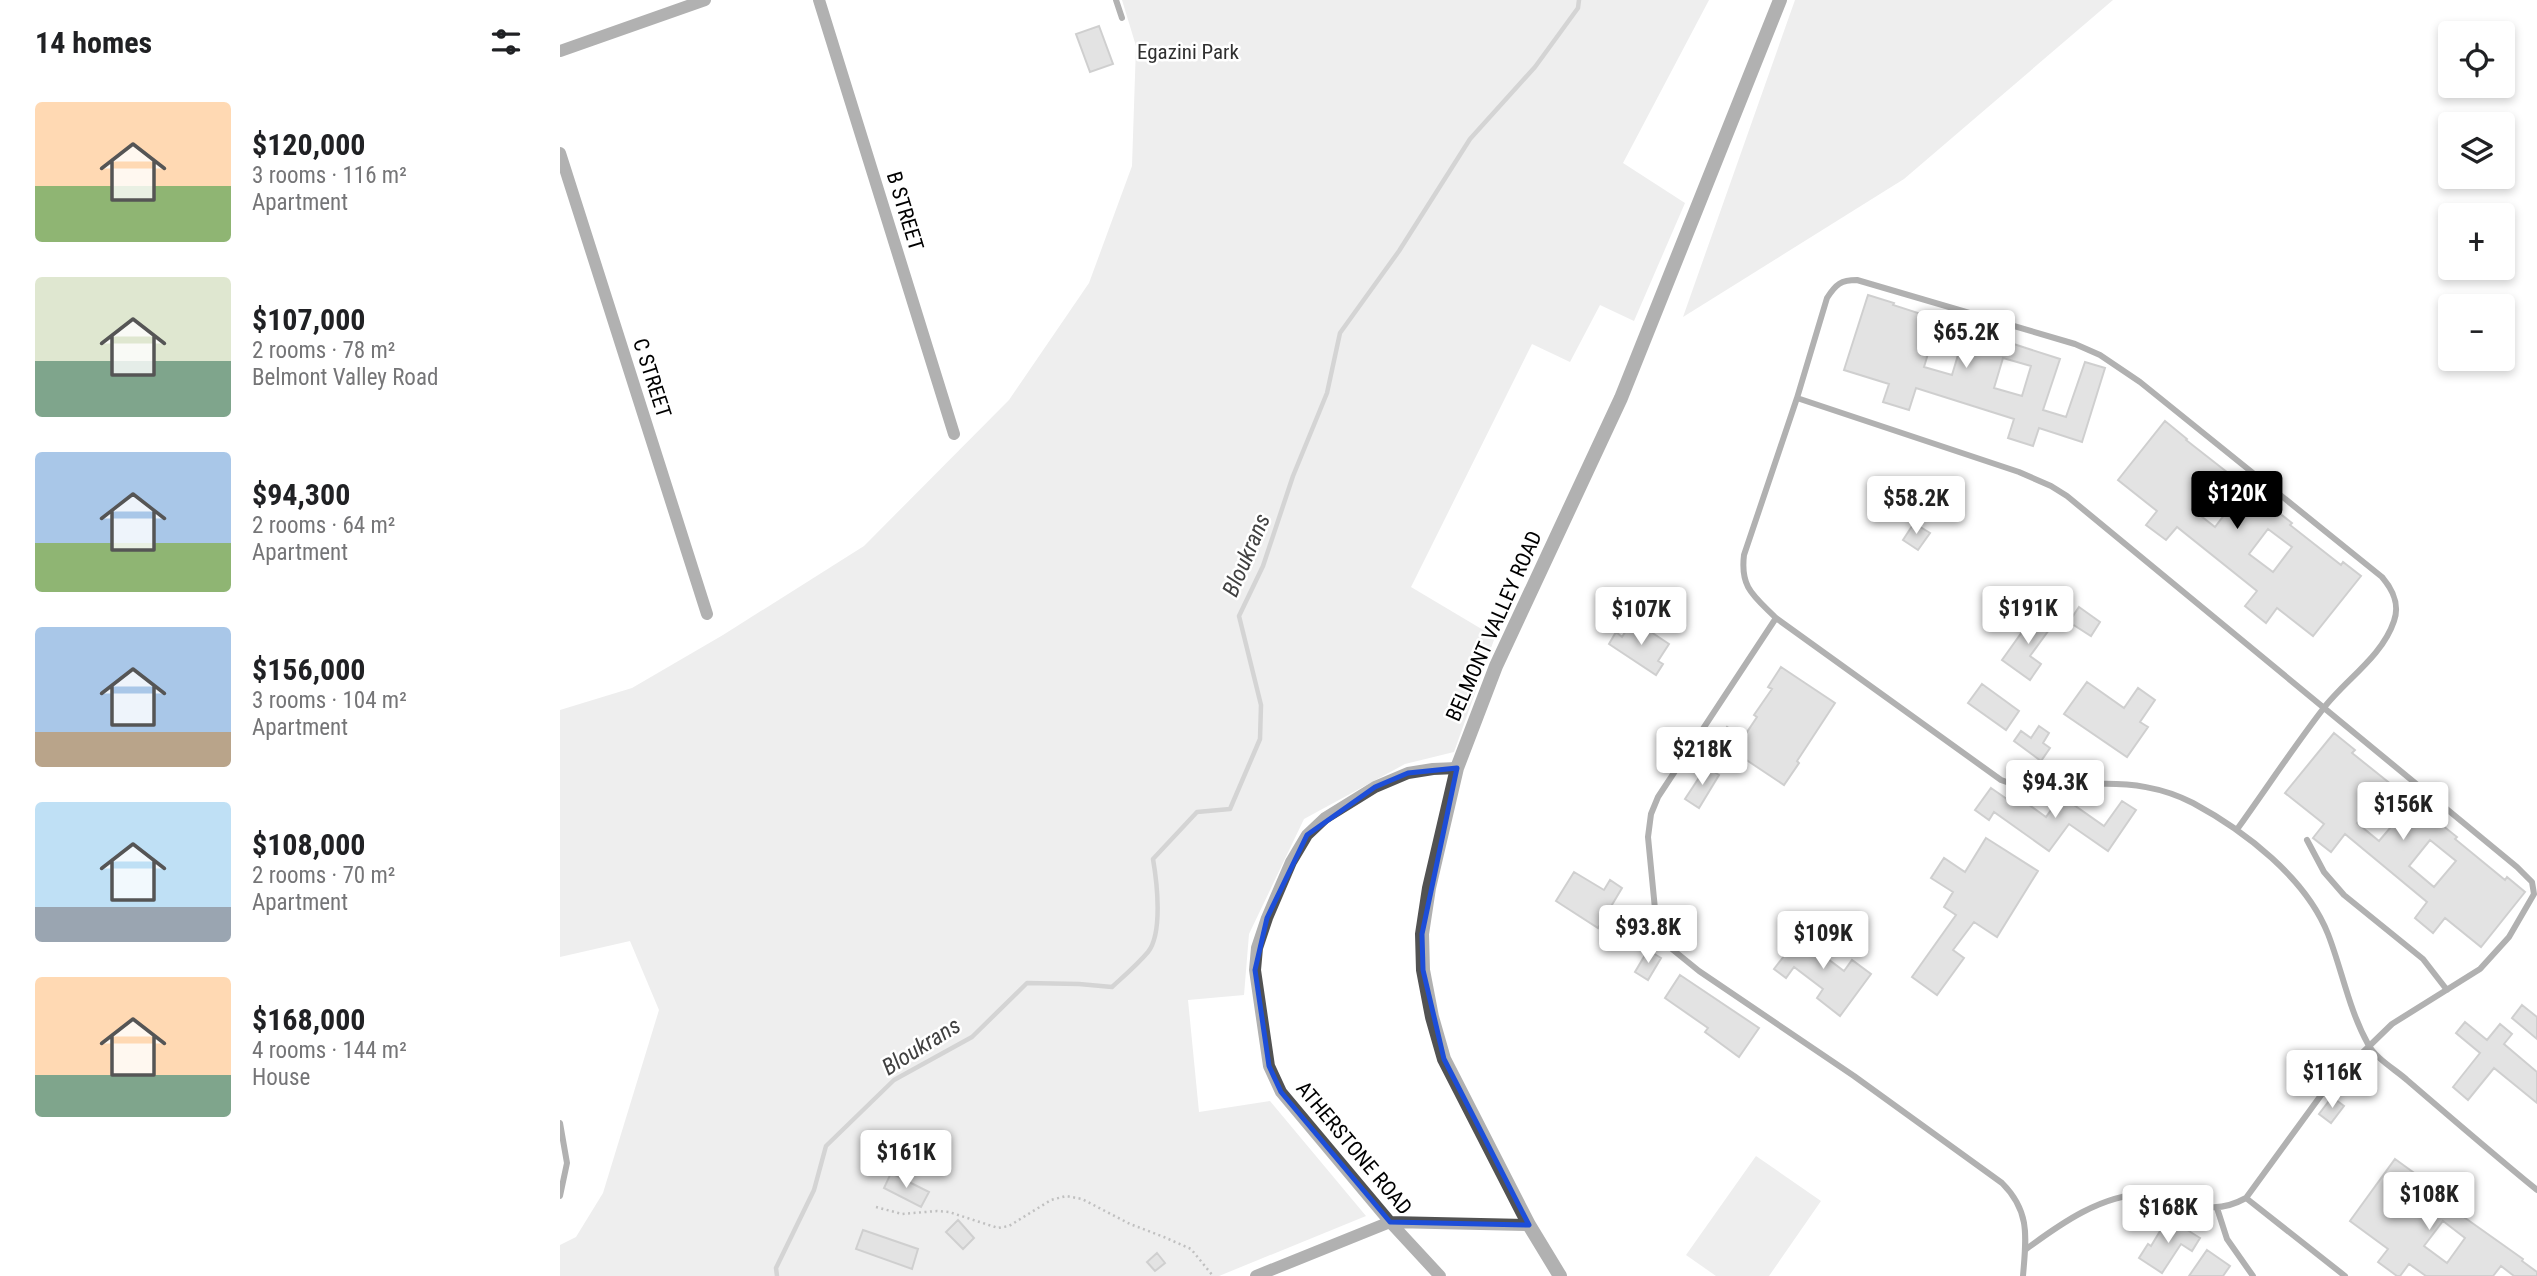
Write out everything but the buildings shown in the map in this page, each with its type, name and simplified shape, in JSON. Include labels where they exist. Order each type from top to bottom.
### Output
[{"type":"street","points":[[560,51],[705,0]]},
{"type":"street","name":"B STREET","points":[[819,0],[954,434]]},
{"type":"street","name":"BELMONT VALLEY ROAD","points":[[1560,1276],[1529,1225],[1444,1059],[1423,971],[1422,934],[1427,899],[1457,768],[1496,666],[1621,398],[1780,0]]},
{"type":"street","name":"C STREET","points":[[560,153],[707,614]]},
{"type":"street","name":"ATHERSTONE ROAD","points":[[1440,1276],[1390,1222],[1281,1092],[1269,1066],[1255,970],[1257,948],[1291,862],[1307,835],[1325,818],[1375,787],[1408,773],[1457,768]]},
{"type":"street","points":[[1256,1276],[1390,1222],[1529,1225]]},
{"type":"lane","points":[[1116,0],[1122,18]]},
{"type":"lane","points":[[2238,828],[2325,707],[2386,638],[2395,620],[2396,602],[2392,589],[2382,577],[2140,382],[2099,355],[2062,340],[1857,280],[1845,280],[1835,285],[1828,298],[1744,555],[1744,582],[1751,593],[1776,618],[2001,780],[2032,789],[2096,784],[2150,786],[2181,797],[2238,828],[2282,870],[2315,909],[2327,932],[2369,1047],[2537,1190]]},
{"type":"lane","points":[[1797,398],[2019,471],[2067,496],[2325,707],[2526,874],[2532,882],[2534,894],[2508,937],[2480,969],[2392,1024],[2327,1087],[2246,1198],[2233,1205],[2202,1208],[2165,1195],[2128,1196],[2108,1201],[2079,1214],[2025,1250]]},
{"type":"lane","points":[[1776,618],[1658,797],[1651,814],[1648,837],[1659,927],[1667,945],[1699,971],[1854,1076],[2002,1183],[2017,1201],[2023,1214],[2026,1234],[2023,1276]]},
{"type":"lane","points":[[2307,840],[2324,872],[2344,895],[2423,960],[2446,990]]},
{"type":"lane","points":[[560,1123],[567,1163],[560,1196]]},
{"type":"lane","points":[[2246,1198],[2345,1276]]},
{"type":"lane","points":[[2217,1208],[2227,1240],[2253,1276]]},
{"type":"path","points":[[876,1207],[902,1214],[949,1212],[998,1228],[1009,1226],[1051,1200],[1066,1196],[1082,1199],[1130,1224],[1191,1250],[1213,1276]]},
{"type":"highlighted area","points":[[1457,768],[1422,934],[1423,970],[1444,1059],[1529,1225],[1390,1222],[1281,1092],[1269,1066],[1255,970],[1267,918],[1307,835],[1375,787],[1408,773]]},
{"type":"green space","name":"Egazini Park","points":[[1122,0],[1709,0],[1623,163],[1685,203],[1634,321],[1600,305],[1570,362],[1532,344],[1411,587],[1495,637],[1454,752],[1405,764],[1304,819],[1249,934],[1244,995],[1188,1000],[1199,1112],[1270,1101],[1366,1216],[1219,1276],[560,1276],[560,1245],[576,1237],[603,1193],[659,1010],[630,941],[560,957],[560,710],[632,688],[723,635],[864,546],[1009,400],[1089,283],[1132,166],[1136,46]]},
{"type":"green space","points":[[1795,0],[2113,0],[1904,179],[1683,317]]},
{"type":"green space","points":[[1756,1156],[1821,1201],[1769,1276],[1716,1276],[1686,1255]]},
{"type":"waterway","name":"Bloukrans","points":[[777,1276],[776,1268],[814,1190],[826,1146],[894,1080],[972,1037],[1027,983],[1112,987],[1148,952],[1156,933],[1157,920],[1153,859],[1197,812],[1230,809],[1260,739],[1261,705],[1239,616],[1263,566],[1293,476],[1327,393],[1340,333],[1399,251],[1470,139],[1535,67],[1578,8],[1579,0]]}]
